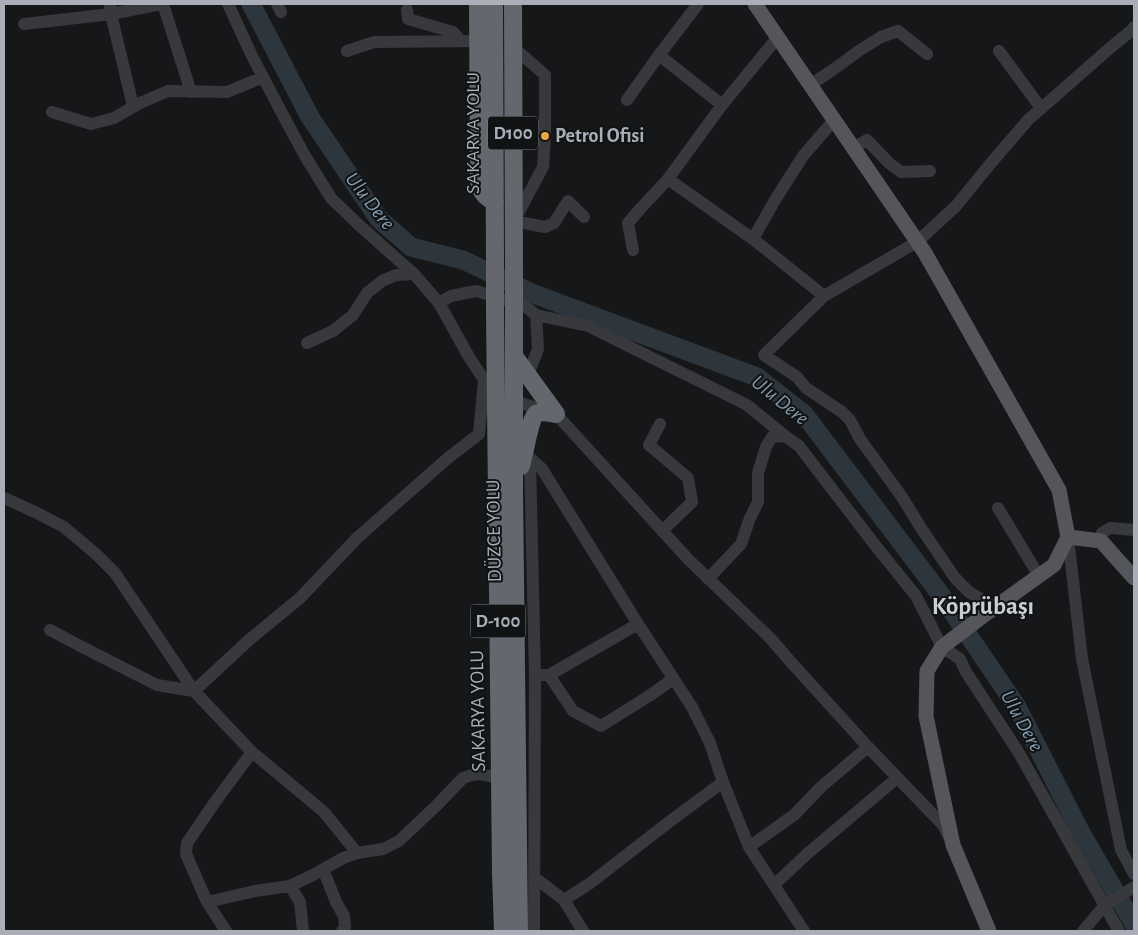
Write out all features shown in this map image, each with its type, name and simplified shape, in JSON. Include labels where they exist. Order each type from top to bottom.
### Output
[{"type":"highway","points":[[478,4],[478,183],[483,194],[495,202]]},
{"type":"highway","name":"SAKARYA YOLU","points":[[494,4],[501,872],[504,931]]},
{"type":"highway","name":"D100","points":[[513,4],[514,311]]},
{"type":"highway","name":"DÜZCE YOLU","points":[[514,311],[514,400],[523,449],[514,491],[519,931]]},
{"type":"highway","points":[[514,356],[556,414]]},
{"type":"highway","points":[[523,449],[534,417],[542,412],[556,414]]},
{"type":"main road","points":[[755,4],[925,253],[1059,490],[1068,537],[1054,565],[942,647],[927,671],[926,716],[954,845],[989,931]]},
{"type":"main road","points":[[1068,537],[1101,542],[1134,578]]},
{"type":"street","points":[[24,24],[74,17],[110,9],[162,4],[191,92]]},
{"type":"street","points":[[228,4],[263,77],[331,198],[414,274],[439,303],[469,357],[496,398],[514,400],[556,414],[688,559],[772,639],[868,747],[943,825],[954,845]]},
{"type":"street","points":[[628,100],[698,4]]},
{"type":"street","points":[[110,9],[134,106]]},
{"type":"street","points":[[407,10],[408,19],[454,32],[461,41]]},
{"type":"street","points":[[989,612],[956,578],[902,497],[860,439],[850,420],[842,412],[806,388],[797,377],[764,355],[824,296],[917,242],[956,206],[1028,120],[1133,29]]},
{"type":"street","points":[[810,85],[881,37],[898,31],[927,54]]},
{"type":"street","points":[[633,250],[628,223],[668,180],[722,105],[778,37]]},
{"type":"street","points":[[347,50],[374,42],[478,41]]},
{"type":"street","points":[[513,47],[545,74],[543,167],[514,221],[545,227],[554,223],[568,201],[584,217]]},
{"type":"street","points":[[999,51],[1041,108]]},
{"type":"street","points":[[659,56],[722,105]]},
{"type":"street","points":[[52,112],[91,124],[114,118],[134,106],[168,91],[227,92],[263,77]]},
{"type":"street","points":[[753,240],[775,200],[803,156],[834,120]]},
{"type":"street","points":[[853,148],[867,140],[889,163],[901,172],[930,171]]},
{"type":"street","points":[[668,180],[753,240],[824,296]]},
{"type":"street","points":[[307,343],[334,331],[353,315],[368,293],[382,281],[396,275],[414,274]]},
{"type":"street","points":[[439,303],[451,296],[476,291],[526,307],[536,315],[588,326],[747,405],[799,446],[916,596],[942,647],[960,659],[966,672],[1019,753],[1118,931]]},
{"type":"street","points":[[528,374],[538,349],[536,315]]},
{"type":"street","points":[[194,691],[249,640],[300,598],[357,538],[448,458],[480,434],[484,380]]},
{"type":"street","points":[[660,424],[649,445],[688,478],[692,502],[662,531]]},
{"type":"street","points":[[708,579],[741,544],[758,502],[758,473],[766,448],[772,437],[785,436]]},
{"type":"street","points":[[523,449],[542,469],[692,707],[710,743],[723,782],[749,847],[804,931]]},
{"type":"street","points":[[523,449],[535,676],[534,931]]},
{"type":"street","points":[[4,498],[64,527],[115,573],[194,691],[252,752],[324,812],[357,854]]},
{"type":"street","points":[[998,508],[1038,576]]},
{"type":"street","points":[[1101,542],[1102,533],[1110,528],[1134,530]]},
{"type":"street","points":[[1068,537],[1082,660],[1121,850],[1134,874]]},
{"type":"street","points":[[535,676],[549,675],[638,624]]},
{"type":"street","points":[[50,630],[157,685],[194,691]]},
{"type":"street","points":[[549,675],[573,711],[601,726],[650,696],[673,679]]},
{"type":"street","points":[[749,847],[794,815],[821,787],[868,747]]},
{"type":"street","points":[[226,931],[206,902],[186,854],[187,843],[252,752]]},
{"type":"street","points":[[206,902],[255,891],[290,886],[343,858],[383,849],[399,841],[463,778],[479,774],[500,778]]},
{"type":"street","points":[[774,886],[807,854],[897,778]]},
{"type":"street","points":[[564,900],[589,884],[723,782]]},
{"type":"street","points":[[323,870],[344,916],[345,927],[342,931]]},
{"type":"street","points":[[498,931],[501,872]]},
{"type":"street","points":[[534,877],[564,900],[583,931]]},
{"type":"street","points":[[290,886],[300,902],[303,931]]},
{"type":"street","points":[[1083,931],[1104,906],[1134,887]]},
{"type":"waterway","name":"Ulu Dere","points":[[251,4],[310,117],[378,218],[411,247],[463,260],[534,294],[757,377],[804,414],[941,595],[1017,707],[1081,833],[1134,924]]},
{"type":"place","name":"Petrol Ofisi","points":[[545,136]]},
{"type":"district","name":"Köprübaşı","points":[[983,606]]}]
